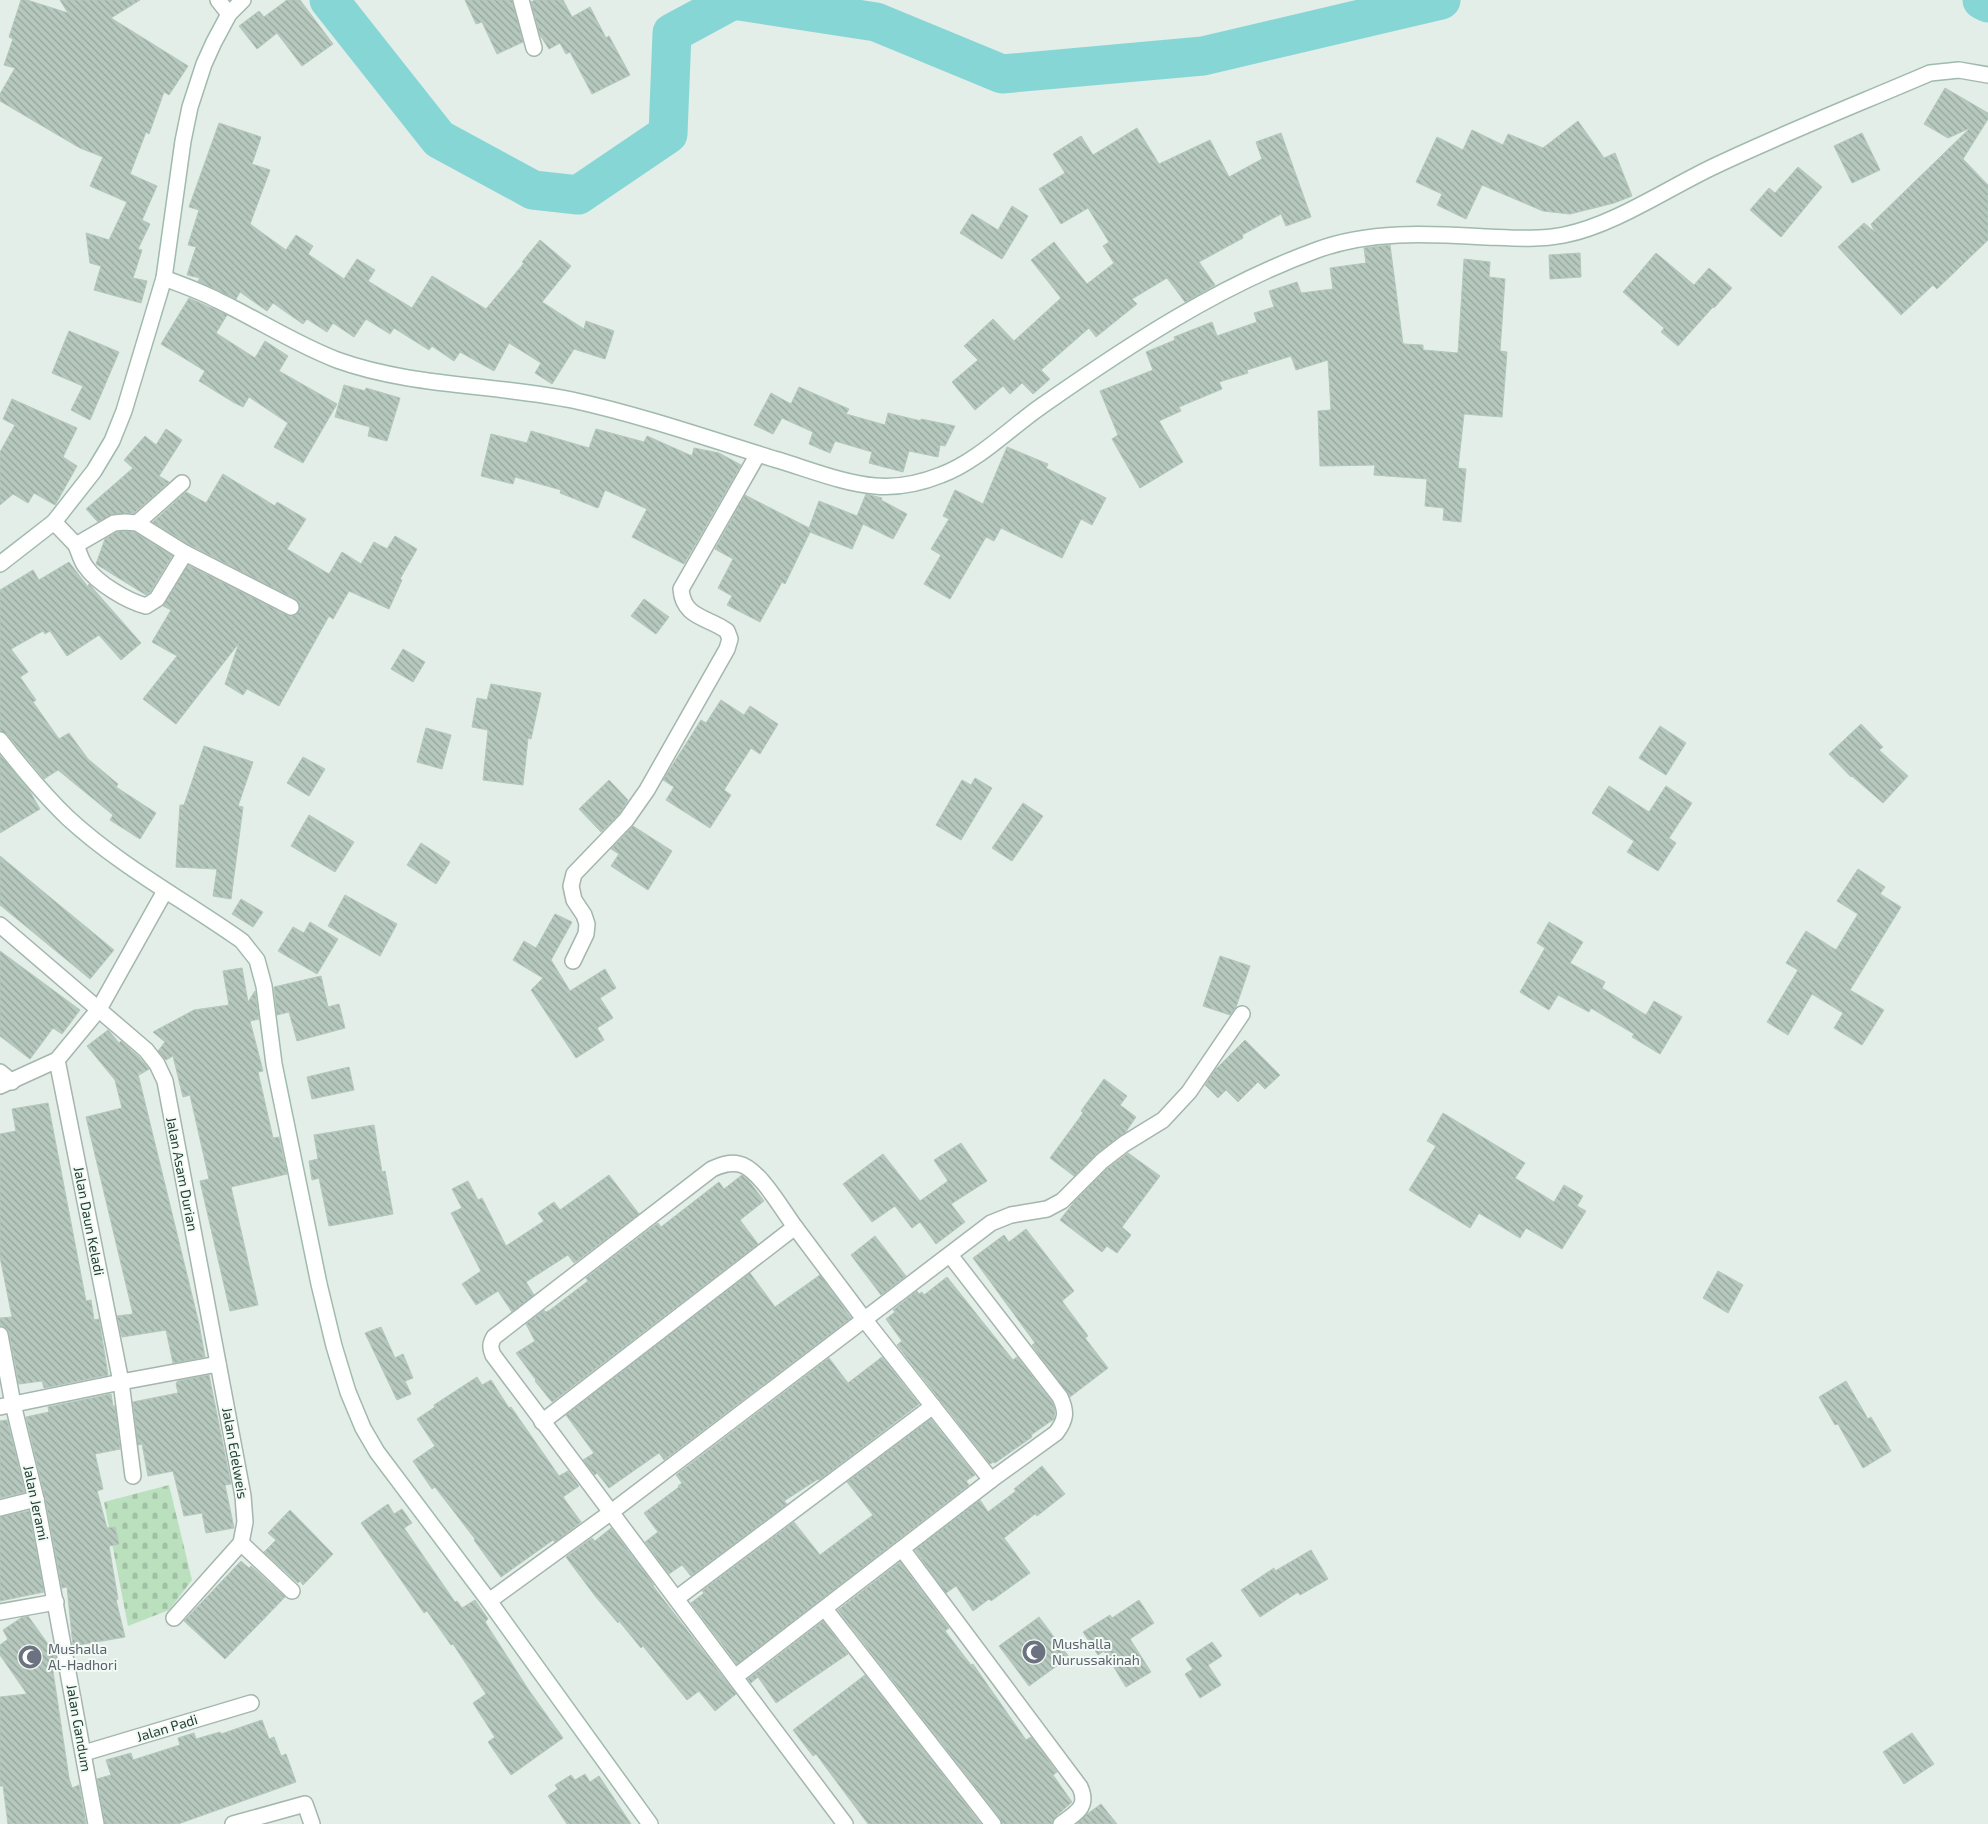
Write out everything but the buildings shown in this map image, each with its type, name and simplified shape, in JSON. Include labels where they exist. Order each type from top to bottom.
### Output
[{"type":"street","points":[[218,0],[229,14]]},
{"type":"street","points":[[0,564],[54,522],[94,471],[112,441],[124,411],[164,278],[183,141],[190,107],[204,64],[229,14],[243,0]]},
{"type":"street","points":[[521,0],[534,48]]},
{"type":"street","points":[[164,278],[214,298],[317,351],[374,372],[430,382],[526,392],[575,401],[838,478],[876,486],[914,484],[946,474],[973,458],[1041,406],[1143,338],[1214,295],[1265,270],[1322,247],[1376,236],[1422,234],[1521,238],[1557,237],[1586,230],[1720,164],[1930,73],[1959,70],[1988,75]]},
{"type":"street","points":[[573,961],[584,938],[587,924],[584,915],[574,900],[571,886],[574,874],[626,820],[647,790],[727,649],[730,639],[727,632],[687,609],[682,600],[681,589],[758,454]]},
{"type":"street","points":[[137,523],[182,483]]},
{"type":"street","points":[[54,522],[76,545],[86,567],[98,579],[133,603],[146,606],[157,599],[185,553]]},
{"type":"street","points":[[76,545],[114,524],[125,522],[137,523],[185,553],[291,607]]},
{"type":"street","points":[[0,740],[28,776],[68,818],[111,853],[242,941],[257,960],[264,986],[274,1064],[319,1284],[348,1392],[363,1428],[377,1452],[489,1601],[650,1824]]},
{"type":"street","points":[[0,1072],[6,1084],[57,1060],[99,1009],[165,891]]},
{"type":"street","name":"Jalan Asam Durian","points":[[0,925],[146,1050],[157,1064],[165,1081],[218,1364]]},
{"type":"street","points":[[489,1601],[610,1513],[991,1223],[1011,1215],[1047,1208],[1062,1201],[1102,1161],[1124,1144],[1163,1120],[1189,1092],[1242,1014]]},
{"type":"street","name":"Jalan Daun Keladi","points":[[57,1060],[121,1382],[133,1476]]},
{"type":"street","points":[[845,1824],[677,1598],[542,1422],[493,1355],[491,1343],[494,1337],[712,1169],[728,1163],[740,1164],[754,1173],[864,1319],[991,1480]]},
{"type":"street","points":[[542,1422],[795,1227]]},
{"type":"street","points":[[735,1677],[991,1480],[1056,1433],[1063,1424],[1065,1407],[1060,1397],[950,1256]]},
{"type":"street","name":"Jalan Jerami","points":[[0,1335],[6,1406],[36,1499],[56,1602]]},
{"type":"street","points":[[6,1406],[218,1364]]},
{"type":"street","name":"Jalan Edelweis","points":[[218,1364],[245,1510],[245,1522],[240,1543]]},
{"type":"street","points":[[677,1598],[933,1406]]},
{"type":"street","points":[[0,1508],[36,1499]]},
{"type":"street","points":[[174,1618],[240,1543],[292,1591]]},
{"type":"street","points":[[902,1549],[1080,1787],[1084,1797],[1081,1809],[1061,1824]]},
{"type":"street","points":[[0,1612],[56,1602]]},
{"type":"street","name":"Jalan Gandum","points":[[56,1602],[96,1824]]},
{"type":"street","points":[[825,1608],[993,1824]]},
{"type":"street","name":"Jalan Padi","points":[[84,1753],[251,1704]]},
{"type":"street","points":[[233,1824],[305,1804],[312,1824]]},
{"type":"green space","points":[[169,1485],[192,1580],[169,1610],[128,1626],[104,1502]]},
{"type":"waterway","points":[[329,0],[439,139],[533,190],[578,195],[668,134],[672,33],[733,0],[876,22],[1002,74],[1203,56],[1441,0]]},
{"type":"waterway","points":[[1982,0],[1988,3]]},
{"type":"place","name":"Mushalla Nurussakinah","points":[[1034,1652]]},
{"type":"place","name":"Mushalla Al-Hadhori","points":[[30,1657]]}]
